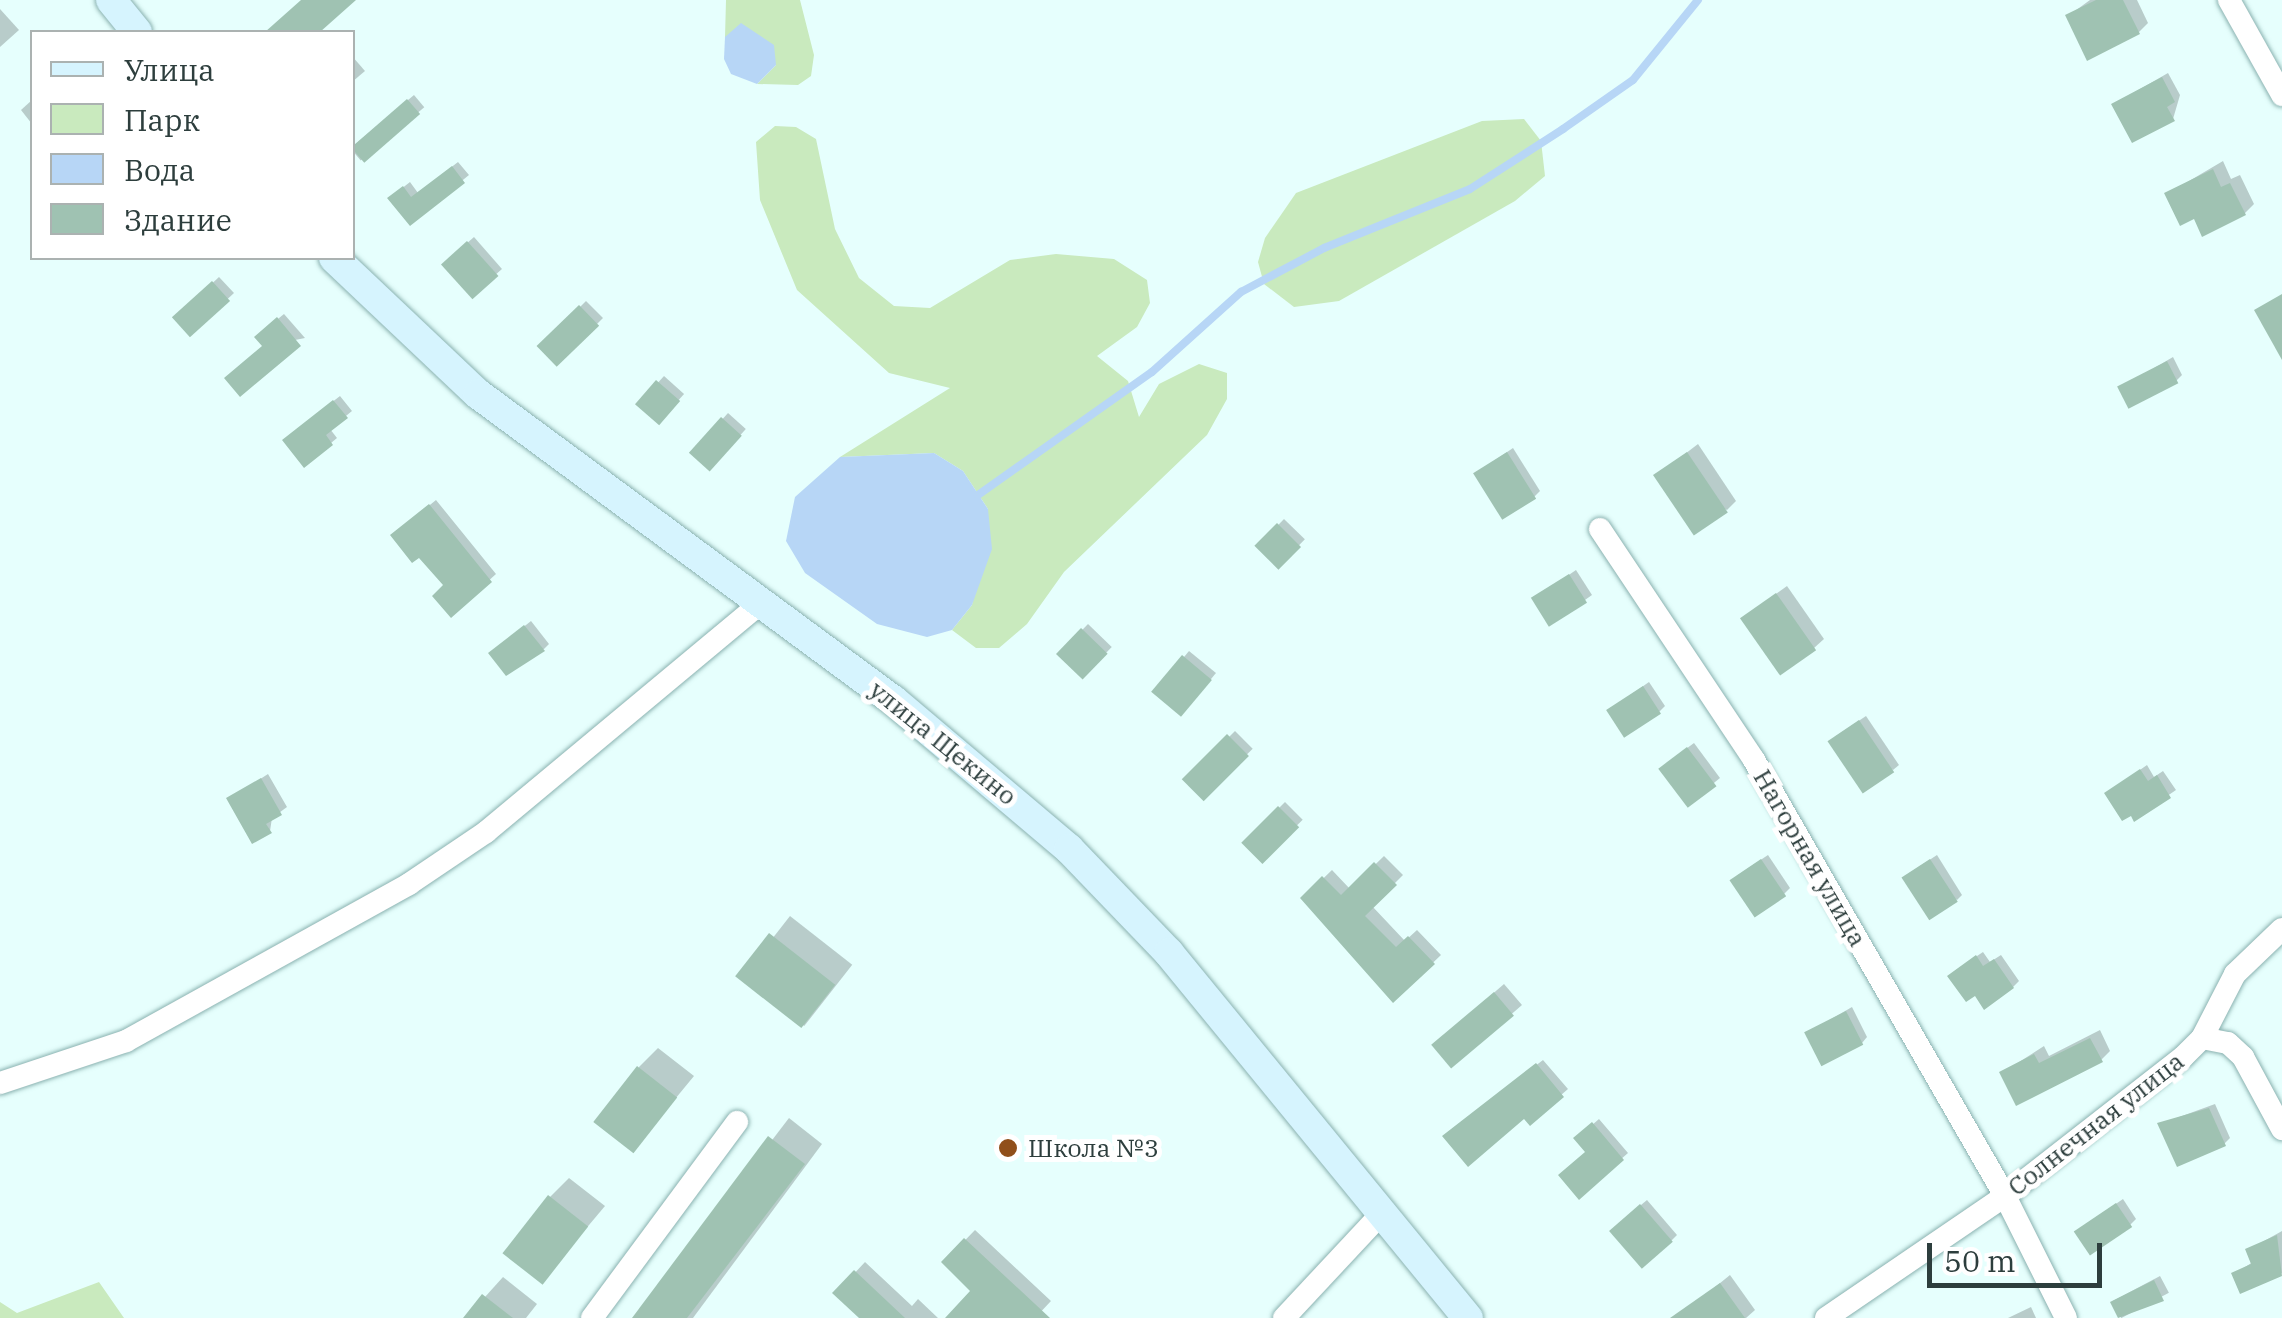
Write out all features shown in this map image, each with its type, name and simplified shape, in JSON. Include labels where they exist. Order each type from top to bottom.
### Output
[{"type":"main road","points":[[110,0],[135,30]]},
{"type":"main road","name":"улица Щекино","points":[[336,260],[478,394],[985,773],[1069,849],[1169,953],[1468,1318]]},
{"type":"street","points":[[2229,0],[2282,95]]},
{"type":"street","name":"Нагорная улица","points":[[1600,529],[1754,760],[2006,1196],[2066,1318]]},
{"type":"street","points":[[0,1083],[126,1041],[409,884],[486,832],[760,604]]},
{"type":"street","name":"Солнечная улица","points":[[1826,1318],[2006,1196],[2202,1038],[2235,974],[2282,929]]},
{"type":"street","points":[[2202,1038],[2228,1043],[2243,1057],[2282,1129]]},
{"type":"street","points":[[592,1318],[737,1122]]},
{"type":"street","points":[[1284,1318],[1383,1212]]},
{"type":"green space","points":[[726,0],[800,0],[814,55],[811,76],[798,85],[757,84],[776,65],[725,37]]},
{"type":"green space","points":[[1524,119],[1541,141],[1545,176],[1515,201],[1339,301],[1294,307],[1264,284],[1258,262],[1265,238],[1296,193],[1482,121]]},
{"type":"green space","points":[[775,126],[796,127],[816,139],[835,229],[859,278],[894,306],[930,308],[1010,260],[1056,254],[1114,259],[1147,280],[1150,303],[1137,327],[1097,356],[1128,381],[1139,417],[1159,384],[1199,364],[1227,373],[1227,399],[1207,435],[1064,572],[1027,624],[999,648],[976,648],[952,630],[972,605],[988,509],[963,471],[934,453],[840,457],[950,388],[889,373],[797,290],[760,200],[756,142]]},
{"type":"green space","points":[[99,1282],[124,1318],[0,1318],[0,1302],[17,1313]]},
{"type":"water","points":[[741,23],[774,45],[776,65],[757,84],[731,74],[724,59],[725,37]]},
{"type":"water","points":[[934,453],[963,471],[988,509],[992,549],[972,605],[952,630],[927,637],[877,624],[805,573],[786,541],[795,497],[840,457]]},
{"type":"building","points":[[301,0],[356,0],[322,30],[267,30]]},
{"type":"building","points":[[2096,0],[2123,0],[2140,34],[2087,61],[2065,15]]},
{"type":"building","points":[[2162,77],[2175,102],[2167,107],[2175,121],[2132,143],[2111,104]]},
{"type":"building","points":[[407,99],[420,114],[364,163],[355,152],[355,144]]},
{"type":"building","points":[[452,166],[465,183],[410,226],[387,198],[403,186],[411,197]]},
{"type":"building","points":[[2213,169],[2221,187],[2230,183],[2246,215],[2202,237],[2194,219],[2180,226],[2164,193]]},
{"type":"building","points":[[467,241],[498,276],[472,299],[441,264]]},
{"type":"building","points":[[212,281],[230,301],[190,337],[172,317]]},
{"type":"building","points":[[2282,294],[2282,360],[2254,310]]},
{"type":"building","points":[[579,305],[599,326],[557,367],[537,346]]},
{"type":"building","points":[[277,317],[301,346],[240,397],[224,378],[262,346],[254,337]]},
{"type":"building","points":[[2167,361],[2178,383],[2128,409],[2117,386]]},
{"type":"building","points":[[656,380],[680,401],[659,425],[635,404]]},
{"type":"building","points":[[333,400],[348,418],[326,435],[333,445],[304,468],[282,440]]},
{"type":"building","points":[[721,417],[742,436],[710,471],[689,453]]},
{"type":"building","points":[[1507,452],[1536,499],[1502,520],[1473,473]]},
{"type":"building","points":[[1687,452],[1728,513],[1694,535],[1653,475]]},
{"type":"building","points":[[429,504],[492,582],[451,618],[432,596],[443,585],[419,558],[412,563],[390,535]]},
{"type":"building","points":[[1277,523],[1301,547],[1278,570],[1254,546]]},
{"type":"building","points":[[1569,574],[1587,603],[1549,627],[1531,598]]},
{"type":"building","points":[[1776,593],[1816,650],[1780,676],[1740,618]]},
{"type":"building","points":[[524,625],[545,651],[506,676],[488,653]]},
{"type":"building","points":[[1081,628],[1108,654],[1083,680],[1056,654]]},
{"type":"building","points":[[1182,655],[1212,680],[1181,717],[1151,692]]},
{"type":"building","points":[[1643,686],[1661,714],[1624,738],[1606,710]]},
{"type":"building","points":[[1859,720],[1894,772],[1863,793],[1827,741]]},
{"type":"building","points":[[1227,734],[1249,756],[1204,801],[1182,779]]},
{"type":"building","points":[[1687,747],[1716,786],[1688,808],[1658,769]]},
{"type":"building","points":[[2140,769],[2148,781],[2157,775],[2171,798],[2134,822],[2131,816],[2122,821],[2104,793]]},
{"type":"building","points":[[261,778],[282,815],[266,824],[272,833],[252,844],[226,798]]},
{"type":"building","points":[[1278,806],[1299,827],[1262,864],[1241,843]]},
{"type":"building","points":[[1761,859],[1786,896],[1755,918],[1729,880]]},
{"type":"building","points":[[1930,859],[1958,902],[1929,920],[1901,878]]},
{"type":"building","points":[[1374,862],[1397,885],[1365,916],[1396,947],[1408,936],[1435,964],[1393,1003],[1300,898],[1322,876],[1341,895]]},
{"type":"building","points":[[769,933],[835,985],[801,1028],[735,976]]},
{"type":"building","points":[[1976,955],[1983,966],[1994,959],[2014,988],[1984,1010],[1975,996],[1966,1002],[1947,976]]},
{"type":"building","points":[[1494,992],[1514,1016],[1451,1068],[1431,1045]]},
{"type":"building","points":[[1846,1011],[1863,1045],[1821,1066],[1804,1032]]},
{"type":"building","points":[[2090,1038],[2103,1062],[2016,1106],[1999,1072],[2034,1054],[2039,1063]]},
{"type":"building","points":[[1536,1063],[1564,1097],[1530,1126],[1524,1119],[1468,1167],[1442,1136]]},
{"type":"building","points":[[637,1066],[677,1097],[633,1153],[593,1122]]},
{"type":"building","points":[[2209,1108],[2226,1146],[2177,1167],[2157,1123]]},
{"type":"building","points":[[1592,1122],[1624,1160],[1579,1200],[1558,1175],[1585,1152],[1573,1138]]},
{"type":"building","points":[[768,1136],[805,1164],[687,1318],[632,1318]]},
{"type":"building","points":[[548,1195],[588,1226],[543,1285],[502,1253]]},
{"type":"building","points":[[2116,1203],[2132,1227],[2090,1256],[2074,1232]]},
{"type":"building","points":[[1640,1204],[1673,1242],[1642,1269],[1609,1231]]},
{"type":"building","points":[[2277,1235],[2282,1276],[2240,1294],[2231,1273],[2251,1264],[2245,1249]]},
{"type":"building","points":[[964,1238],[1050,1318],[945,1318],[970,1291],[941,1262]]},
{"type":"building","points":[[854,1270],[905,1318],[859,1318],[832,1293]]},
{"type":"building","points":[[2154,1280],[2164,1301],[2118,1318],[2110,1302]]},
{"type":"building","points":[[1720,1283],[1745,1318],[1670,1318]]},
{"type":"building","points":[[482,1294],[513,1318],[463,1318]]},
{"type":"waterway","points":[[978,495],[1152,372],[1241,292],[1324,248],[1470,189],[1563,129],[1633,80],[1698,0]]},
{"type":"place","name":"Школа №3","points":[[1008,1148]]}]
